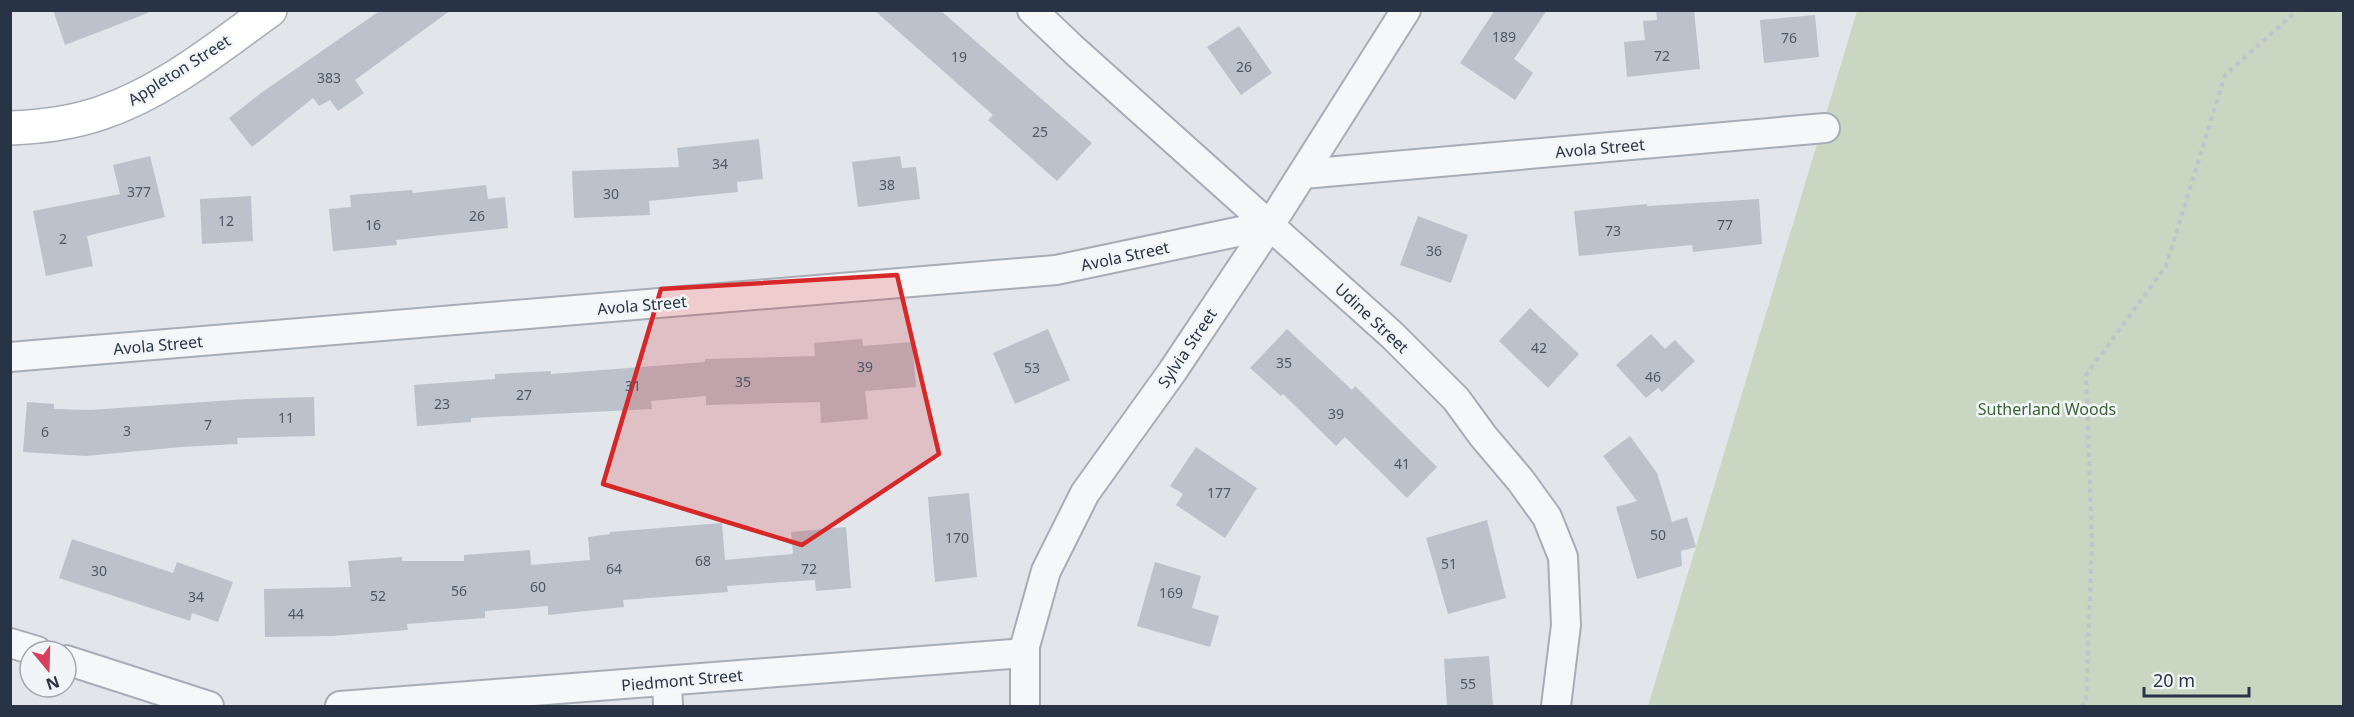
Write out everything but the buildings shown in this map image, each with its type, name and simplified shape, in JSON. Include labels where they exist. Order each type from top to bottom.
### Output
[{"type":"street","name":"Appleton Street","points":[[10,129],[52,125],[87,118],[134,99],[196,63],[270,10]]},
{"type":"street","name":"Udine Street","points":[[1032,10],[1392,335],[1455,399],[1521,481],[1547,517],[1563,557],[1566,625],[1556,706]]},
{"type":"street","name":"Sylvia Street","points":[[1025,706],[1024,653],[1046,571],[1085,493],[1172,372],[1270,225],[1406,10]]},
{"type":"street","name":"Avola Street","points":[[1303,174],[1825,128]]},
{"type":"street","name":"Avola Street","points":[[10,357],[1056,270],[1270,225]]},
{"type":"street","name":"Piedmont Street","points":[[340,706],[667,694],[1024,653]]},
{"type":"street","points":[[78,664],[209,706]]},
{"type":"path","points":[[2081,706],[2086,703],[2092,541],[2086,375],[2166,266],[2225,75],[2298,10]]},
{"type":"highlighted area","points":[[897,275],[939,454],[802,545],[603,484],[661,289]]},
{"type":"green space","name":"Sutherland Woods","points":[[1857,11],[2343,11],[2343,706],[1648,706]]}]
